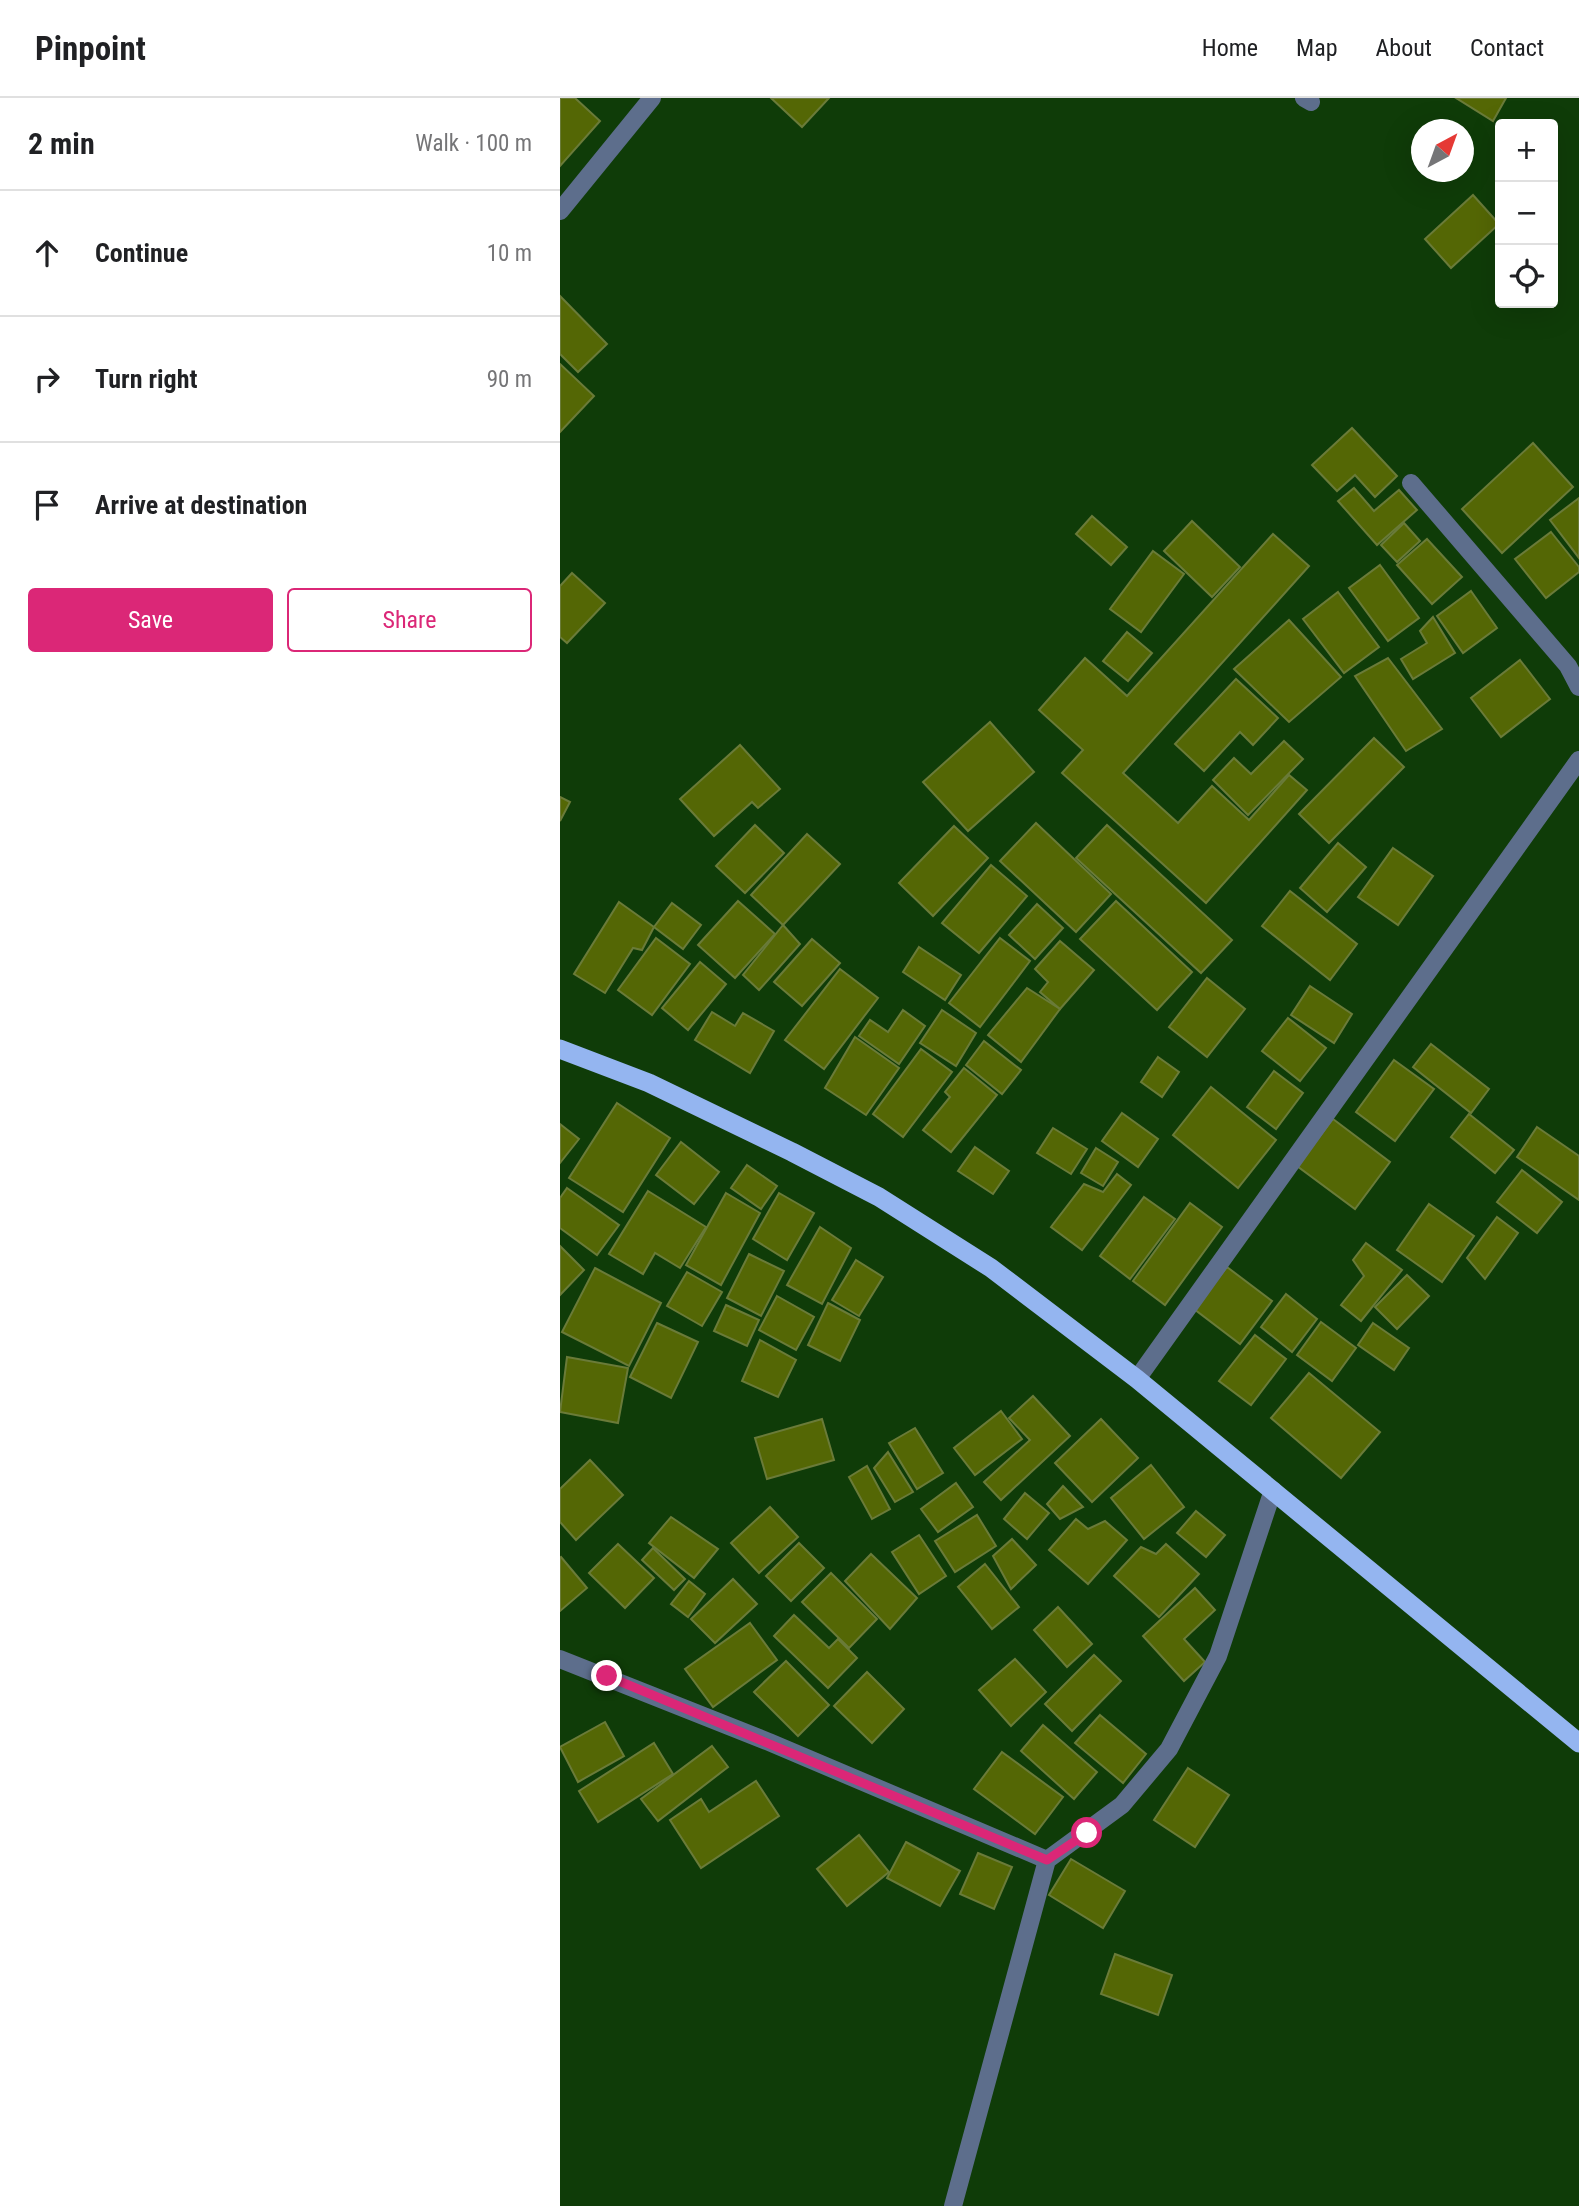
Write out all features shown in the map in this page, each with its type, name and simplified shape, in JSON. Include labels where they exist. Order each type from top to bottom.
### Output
[{"type":"highway","points":[[560,1049],[649,1083],[879,1197],[991,1268],[1137,1379],[1579,1743]]},
{"type":"street","points":[[560,211],[652,98]]},
{"type":"street","points":[[1411,483],[1568,666],[1579,687]]},
{"type":"street","points":[[1137,1379],[1579,760]]},
{"type":"street","points":[[953,2206],[1047,1860],[1122,1805],[1169,1749],[1218,1656],[1273,1490]]},
{"type":"street","points":[[560,1659],[769,1742],[1047,1860]]},
{"type":"building","points":[[560,98],[575,98],[600,121],[560,166]]},
{"type":"building","points":[[771,98],[829,98],[802,127]]},
{"type":"building","points":[[1456,98],[1506,98],[1493,121]]},
{"type":"building","points":[[1473,195],[1495,220],[1495,228],[1451,268],[1425,239]]},
{"type":"building","points":[[560,296],[607,344],[578,372],[560,354]]},
{"type":"building","points":[[560,364],[594,396],[560,432]]},
{"type":"building","points":[[1352,428],[1397,476],[1375,497],[1355,475],[1337,491],[1312,465]]},
{"type":"building","points":[[1533,443],[1573,487],[1502,553],[1462,509]]},
{"type":"building","points":[[1354,488],[1374,511],[1399,490],[1417,510],[1377,545],[1338,501]]},
{"type":"building","points":[[1579,498],[1579,558],[1550,520]]},
{"type":"building","points":[[1092,516],[1127,547],[1111,565],[1076,534]]},
{"type":"building","points":[[1192,521],[1240,567],[1212,597],[1164,551]]},
{"type":"building","points":[[1404,523],[1420,541],[1397,562],[1381,545]]},
{"type":"building","points":[[1551,532],[1579,567],[1579,572],[1546,598],[1515,559]]},
{"type":"building","points":[[1273,534],[1309,566],[1123,773],[1178,823],[1212,786],[1249,820],[1289,775],[1307,790],[1206,903],[1062,773],[1083,750],[1039,710],[1085,658],[1127,696]]},
{"type":"building","points":[[1427,539],[1462,577],[1432,604],[1397,565]]},
{"type":"building","points":[[1153,551],[1184,574],[1141,632],[1110,609]]},
{"type":"building","points":[[1380,565],[1419,618],[1388,641],[1349,588]]},
{"type":"building","points":[[572,573],[605,603],[567,643],[560,637],[560,586]]},
{"type":"building","points":[[1471,591],[1497,628],[1463,653],[1437,616]]},
{"type":"building","points":[[1338,592],[1379,647],[1344,673],[1303,619]]},
{"type":"building","points":[[1433,617],[1455,653],[1413,679],[1401,659],[1427,643],[1420,631]]},
{"type":"building","points":[[1289,620],[1341,677],[1289,722],[1234,669]]},
{"type":"building","points":[[1127,632],[1152,653],[1128,681],[1103,661]]},
{"type":"building","points":[[1388,658],[1442,729],[1406,751],[1355,676]]},
{"type":"building","points":[[1520,660],[1550,699],[1501,737],[1471,698]]},
{"type":"building","points":[[1236,679],[1278,718],[1253,745],[1240,732],[1204,771],[1175,744]]},
{"type":"building","points":[[990,722],[1034,772],[968,831],[923,782]]},
{"type":"building","points":[[1374,738],[1404,767],[1329,843],[1299,814]]},
{"type":"building","points":[[1284,741],[1303,759],[1248,815],[1213,780],[1234,758],[1251,774]]},
{"type":"building","points":[[740,745],[780,789],[758,808],[752,802],[714,836],[680,799]]},
{"type":"building","points":[[560,797],[570,802],[560,821]]},
{"type":"building","points":[[1036,823],[1111,894],[1076,932],[1000,861]]},
{"type":"building","points":[[755,825],[784,853],[745,893],[716,866]]},
{"type":"building","points":[[1107,825],[1232,940],[1201,973],[1076,858]]},
{"type":"building","points":[[954,826],[988,858],[933,916],[899,883]]},
{"type":"building","points":[[807,834],[840,864],[783,925],[751,895]]},
{"type":"building","points":[[1338,843],[1366,867],[1327,912],[1300,888]]},
{"type":"building","points":[[1393,848],[1433,876],[1398,925],[1358,897]]},
{"type":"building","points":[[991,865],[1027,896],[979,953],[942,923]]},
{"type":"building","points":[[1290,891],[1357,944],[1330,980],[1262,926]]},
{"type":"building","points":[[738,901],[775,934],[735,978],[698,945]]},
{"type":"building","points":[[1116,901],[1192,972],[1157,1010],[1080,939]]},
{"type":"building","points":[[619,902],[654,927],[642,950],[633,948],[605,993],[574,974]]},
{"type":"building","points":[[672,903],[701,925],[683,949],[654,927]]},
{"type":"building","points":[[1037,904],[1063,928],[1035,959],[1009,935]]},
{"type":"building","points":[[783,925],[800,944],[759,990],[743,975]]},
{"type":"building","points":[[656,938],[690,964],[652,1015],[618,990]]},
{"type":"building","points":[[1000,938],[1030,961],[980,1027],[949,1003]]},
{"type":"building","points":[[812,939],[840,963],[802,1006],[774,982]]},
{"type":"building","points":[[1060,941],[1094,970],[1060,1009],[1040,992],[1048,982],[1035,969]]},
{"type":"building","points":[[919,947],[961,975],[945,1000],[903,972]]},
{"type":"building","points":[[700,962],[726,984],[688,1030],[662,1008]]},
{"type":"building","points":[[840,969],[878,998],[824,1069],[785,1040]]},
{"type":"building","points":[[1207,978],[1245,1009],[1207,1057],[1169,1027]]},
{"type":"building","points":[[1310,986],[1352,1014],[1334,1043],[1291,1015]]},
{"type":"building","points":[[1027,988],[1060,1009],[1021,1062],[988,1035]]},
{"type":"building","points":[[903,1010],[925,1026],[899,1064],[859,1036],[870,1020],[888,1032]]},
{"type":"building","points":[[942,1010],[976,1033],[956,1066],[920,1043]]},
{"type":"building","points":[[712,1012],[735,1026],[743,1013],[774,1031],[750,1073],[695,1040]]},
{"type":"building","points":[[1288,1018],[1326,1048],[1300,1081],[1262,1051]]},
{"type":"building","points":[[855,1037],[899,1068],[866,1115],[825,1088]]},
{"type":"building","points":[[984,1041],[1021,1070],[1002,1094],[966,1065]]},
{"type":"building","points":[[1431,1044],[1489,1089],[1471,1113],[1413,1067]]},
{"type":"building","points":[[921,1049],[952,1072],[903,1137],[873,1114]]},
{"type":"building","points":[[1158,1057],[1179,1072],[1162,1097],[1141,1082]]},
{"type":"building","points":[[1394,1060],[1434,1089],[1395,1141],[1356,1112]]},
{"type":"building","points":[[964,1068],[997,1095],[951,1152],[923,1130],[950,1097],[945,1092]]},
{"type":"building","points":[[1274,1071],[1303,1093],[1276,1129],[1247,1107]]},
{"type":"building","points":[[1211,1087],[1276,1140],[1238,1188],[1173,1135]]},
{"type":"building","points":[[617,1103],[670,1138],[623,1212],[569,1178]]},
{"type":"building","points":[[1122,1113],[1158,1139],[1138,1167],[1102,1141]]},
{"type":"building","points":[[1469,1114],[1514,1150],[1495,1173],[1451,1137]]},
{"type":"building","points":[[1333,1119],[1390,1162],[1355,1209],[1297,1166]]},
{"type":"building","points":[[560,1124],[579,1139],[560,1163]]},
{"type":"building","points":[[1537,1127],[1579,1156],[1579,1200],[1517,1157]]},
{"type":"building","points":[[1053,1128],[1087,1149],[1071,1174],[1037,1153]]},
{"type":"building","points":[[681,1142],[719,1172],[694,1204],[656,1175]]},
{"type":"building","points":[[975,1147],[1009,1171],[993,1194],[958,1171]]},
{"type":"building","points":[[1096,1148],[1118,1162],[1103,1186],[1081,1173]]},
{"type":"building","points":[[747,1165],[777,1186],[761,1209],[731,1188]]},
{"type":"building","points":[[1522,1170],[1562,1202],[1537,1233],[1497,1202]]},
{"type":"building","points":[[1117,1174],[1131,1185],[1082,1250],[1051,1227],[1084,1184],[1103,1192]]},
{"type":"building","points":[[567,1188],[619,1225],[597,1255],[560,1228],[560,1198]]},
{"type":"building","points":[[648,1191],[706,1227],[680,1268],[655,1253],[643,1274],[609,1254]]},
{"type":"building","points":[[726,1193],[760,1213],[721,1285],[686,1265]]},
{"type":"building","points":[[779,1193],[814,1213],[787,1260],[753,1239]]},
{"type":"building","points":[[1144,1197],[1175,1219],[1130,1279],[1100,1256]]},
{"type":"building","points":[[1190,1203],[1222,1227],[1165,1305],[1133,1281]]},
{"type":"building","points":[[1429,1204],[1474,1236],[1442,1282],[1397,1250]]},
{"type":"building","points":[[1497,1217],[1518,1233],[1485,1279],[1467,1258]]},
{"type":"building","points":[[820,1227],[851,1248],[822,1304],[787,1285]]},
{"type":"building","points":[[1366,1243],[1402,1270],[1361,1321],[1341,1305],[1364,1276],[1353,1260]]},
{"type":"building","points":[[560,1246],[584,1270],[560,1295]]},
{"type":"building","points":[[749,1254],[784,1271],[761,1316],[727,1298]]},
{"type":"building","points":[[856,1260],[883,1277],[859,1316],[832,1300]]},
{"type":"building","points":[[1227,1267],[1272,1301],[1240,1344],[1194,1309]]},
{"type":"building","points":[[595,1268],[661,1303],[629,1366],[562,1332]]},
{"type":"building","points":[[687,1272],[722,1292],[702,1326],[667,1306]]},
{"type":"building","points":[[1407,1275],[1429,1296],[1397,1329],[1375,1307]]},
{"type":"building","points":[[1286,1294],[1317,1319],[1292,1352],[1261,1327]]},
{"type":"building","points":[[777,1296],[814,1317],[796,1350],[759,1330]]},
{"type":"building","points":[[828,1303],[860,1320],[840,1361],[808,1345]]},
{"type":"building","points":[[726,1305],[759,1320],[747,1346],[714,1331]]},
{"type":"building","points":[[1321,1322],[1356,1348],[1332,1381],[1297,1355]]},
{"type":"building","points":[[657,1323],[698,1342],[671,1398],[630,1377]]},
{"type":"building","points":[[1373,1323],[1409,1348],[1394,1370],[1358,1345]]},
{"type":"building","points":[[1255,1335],[1286,1359],[1251,1405],[1219,1381]]},
{"type":"building","points":[[760,1340],[796,1360],[778,1397],[742,1381]]},
{"type":"building","points":[[567,1357],[628,1368],[618,1423],[560,1412]]},
{"type":"building","points":[[1309,1373],[1380,1432],[1341,1478],[1271,1418]]},
{"type":"building","points":[[1033,1396],[1070,1436],[1001,1500],[984,1482],[1030,1440],[1009,1418]]},
{"type":"building","points":[[1001,1411],[1022,1439],[975,1475],[954,1448]]},
{"type":"building","points":[[822,1419],[834,1460],[767,1479],[755,1438]]},
{"type":"building","points":[[1101,1419],[1138,1458],[1092,1502],[1055,1463]]},
{"type":"building","points":[[915,1428],[943,1473],[917,1489],[889,1443]]},
{"type":"building","points":[[888,1452],[913,1492],[895,1502],[874,1468]]},
{"type":"building","points":[[590,1460],[623,1495],[576,1540],[560,1522],[560,1489]]},
{"type":"building","points":[[1151,1465],[1184,1507],[1144,1539],[1111,1498]]},
{"type":"building","points":[[867,1466],[890,1509],[872,1519],[849,1477]]},
{"type":"building","points":[[956,1483],[973,1507],[938,1532],[921,1509]]},
{"type":"building","points":[[1063,1486],[1083,1507],[1060,1519],[1047,1504]]},
{"type":"building","points":[[1025,1493],[1049,1513],[1027,1539],[1004,1519]]},
{"type":"building","points":[[770,1507],[798,1537],[759,1573],[731,1543]]},
{"type":"building","points":[[1196,1511],[1225,1535],[1206,1557],[1177,1533]]},
{"type":"building","points":[[977,1515],[996,1546],[955,1572],[935,1541]]},
{"type":"building","points":[[671,1517],[718,1549],[694,1578],[649,1543]]},
{"type":"building","points":[[1076,1519],[1088,1529],[1105,1521],[1127,1540],[1088,1584],[1049,1550]]},
{"type":"building","points":[[919,1535],[946,1576],[919,1594],[892,1552]]},
{"type":"building","points":[[1012,1539],[1036,1565],[1011,1589],[993,1556]]},
{"type":"building","points":[[799,1543],[824,1568],[791,1601],[766,1576]]},
{"type":"building","points":[[618,1544],[654,1578],[625,1608],[589,1573]]},
{"type":"building","points":[[1166,1544],[1199,1574],[1159,1617],[1114,1576],[1141,1547],[1156,1554]]},
{"type":"building","points":[[653,1548],[685,1579],[674,1590],[642,1560]]},
{"type":"building","points":[[871,1554],[917,1598],[890,1629],[845,1581]]},
{"type":"building","points":[[560,1558],[587,1588],[560,1611]]},
{"type":"building","points":[[985,1564],[1019,1607],[992,1629],[958,1587]]},
{"type":"building","points":[[831,1573],[877,1619],[849,1648],[802,1602]]},
{"type":"building","points":[[733,1579],[757,1604],[715,1643],[691,1619]]},
{"type":"building","points":[[689,1581],[705,1594],[688,1617],[671,1604]]},
{"type":"building","points":[[1195,1588],[1215,1610],[1184,1639],[1205,1662],[1184,1681],[1143,1636]]},
{"type":"building","points":[[1058,1607],[1092,1644],[1067,1667],[1034,1630]]},
{"type":"building","points":[[794,1615],[829,1648],[838,1639],[857,1658],[828,1688],[774,1636]]},
{"type":"building","points":[[750,1623],[777,1660],[713,1707],[685,1669]]},
{"type":"building","points":[[1094,1655],[1121,1681],[1072,1731],[1045,1704]]},
{"type":"building","points":[[1015,1659],[1046,1692],[1011,1726],[979,1690]]},
{"type":"building","points":[[786,1661],[829,1705],[798,1736],[754,1692]]},
{"type":"building","points":[[867,1672],[904,1709],[872,1743],[834,1706]]},
{"type":"building","points":[[1100,1715],[1146,1754],[1123,1783],[1075,1743]]},
{"type":"building","points":[[605,1722],[624,1756],[578,1782],[560,1747]]},
{"type":"building","points":[[1043,1725],[1097,1772],[1074,1799],[1021,1751]]},
{"type":"building","points":[[654,1743],[673,1774],[598,1822],[579,1791]]},
{"type":"building","points":[[712,1746],[728,1767],[658,1821],[641,1799]]},
{"type":"building","points":[[1002,1752],[1063,1797],[1035,1834],[974,1789]]},
{"type":"building","points":[[1188,1768],[1229,1795],[1195,1847],[1154,1820]]},
{"type":"building","points":[[756,1781],[779,1816],[701,1868],[670,1820],[701,1799],[709,1812]]},
{"type":"building","points":[[859,1835],[889,1872],[847,1906],[817,1869]]},
{"type":"building","points":[[906,1842],[960,1871],[940,1906],[887,1878]]},
{"type":"building","points":[[978,1853],[1012,1867],[994,1909],[960,1894]]},
{"type":"building","points":[[1071,1859],[1125,1891],[1103,1928],[1049,1895]]},
{"type":"building","points":[[1115,1954],[1172,1975],[1158,2015],[1101,1994]]},
{"type":"route","points":[[607,1676],[1047,1860],[1087,1833]]}]
